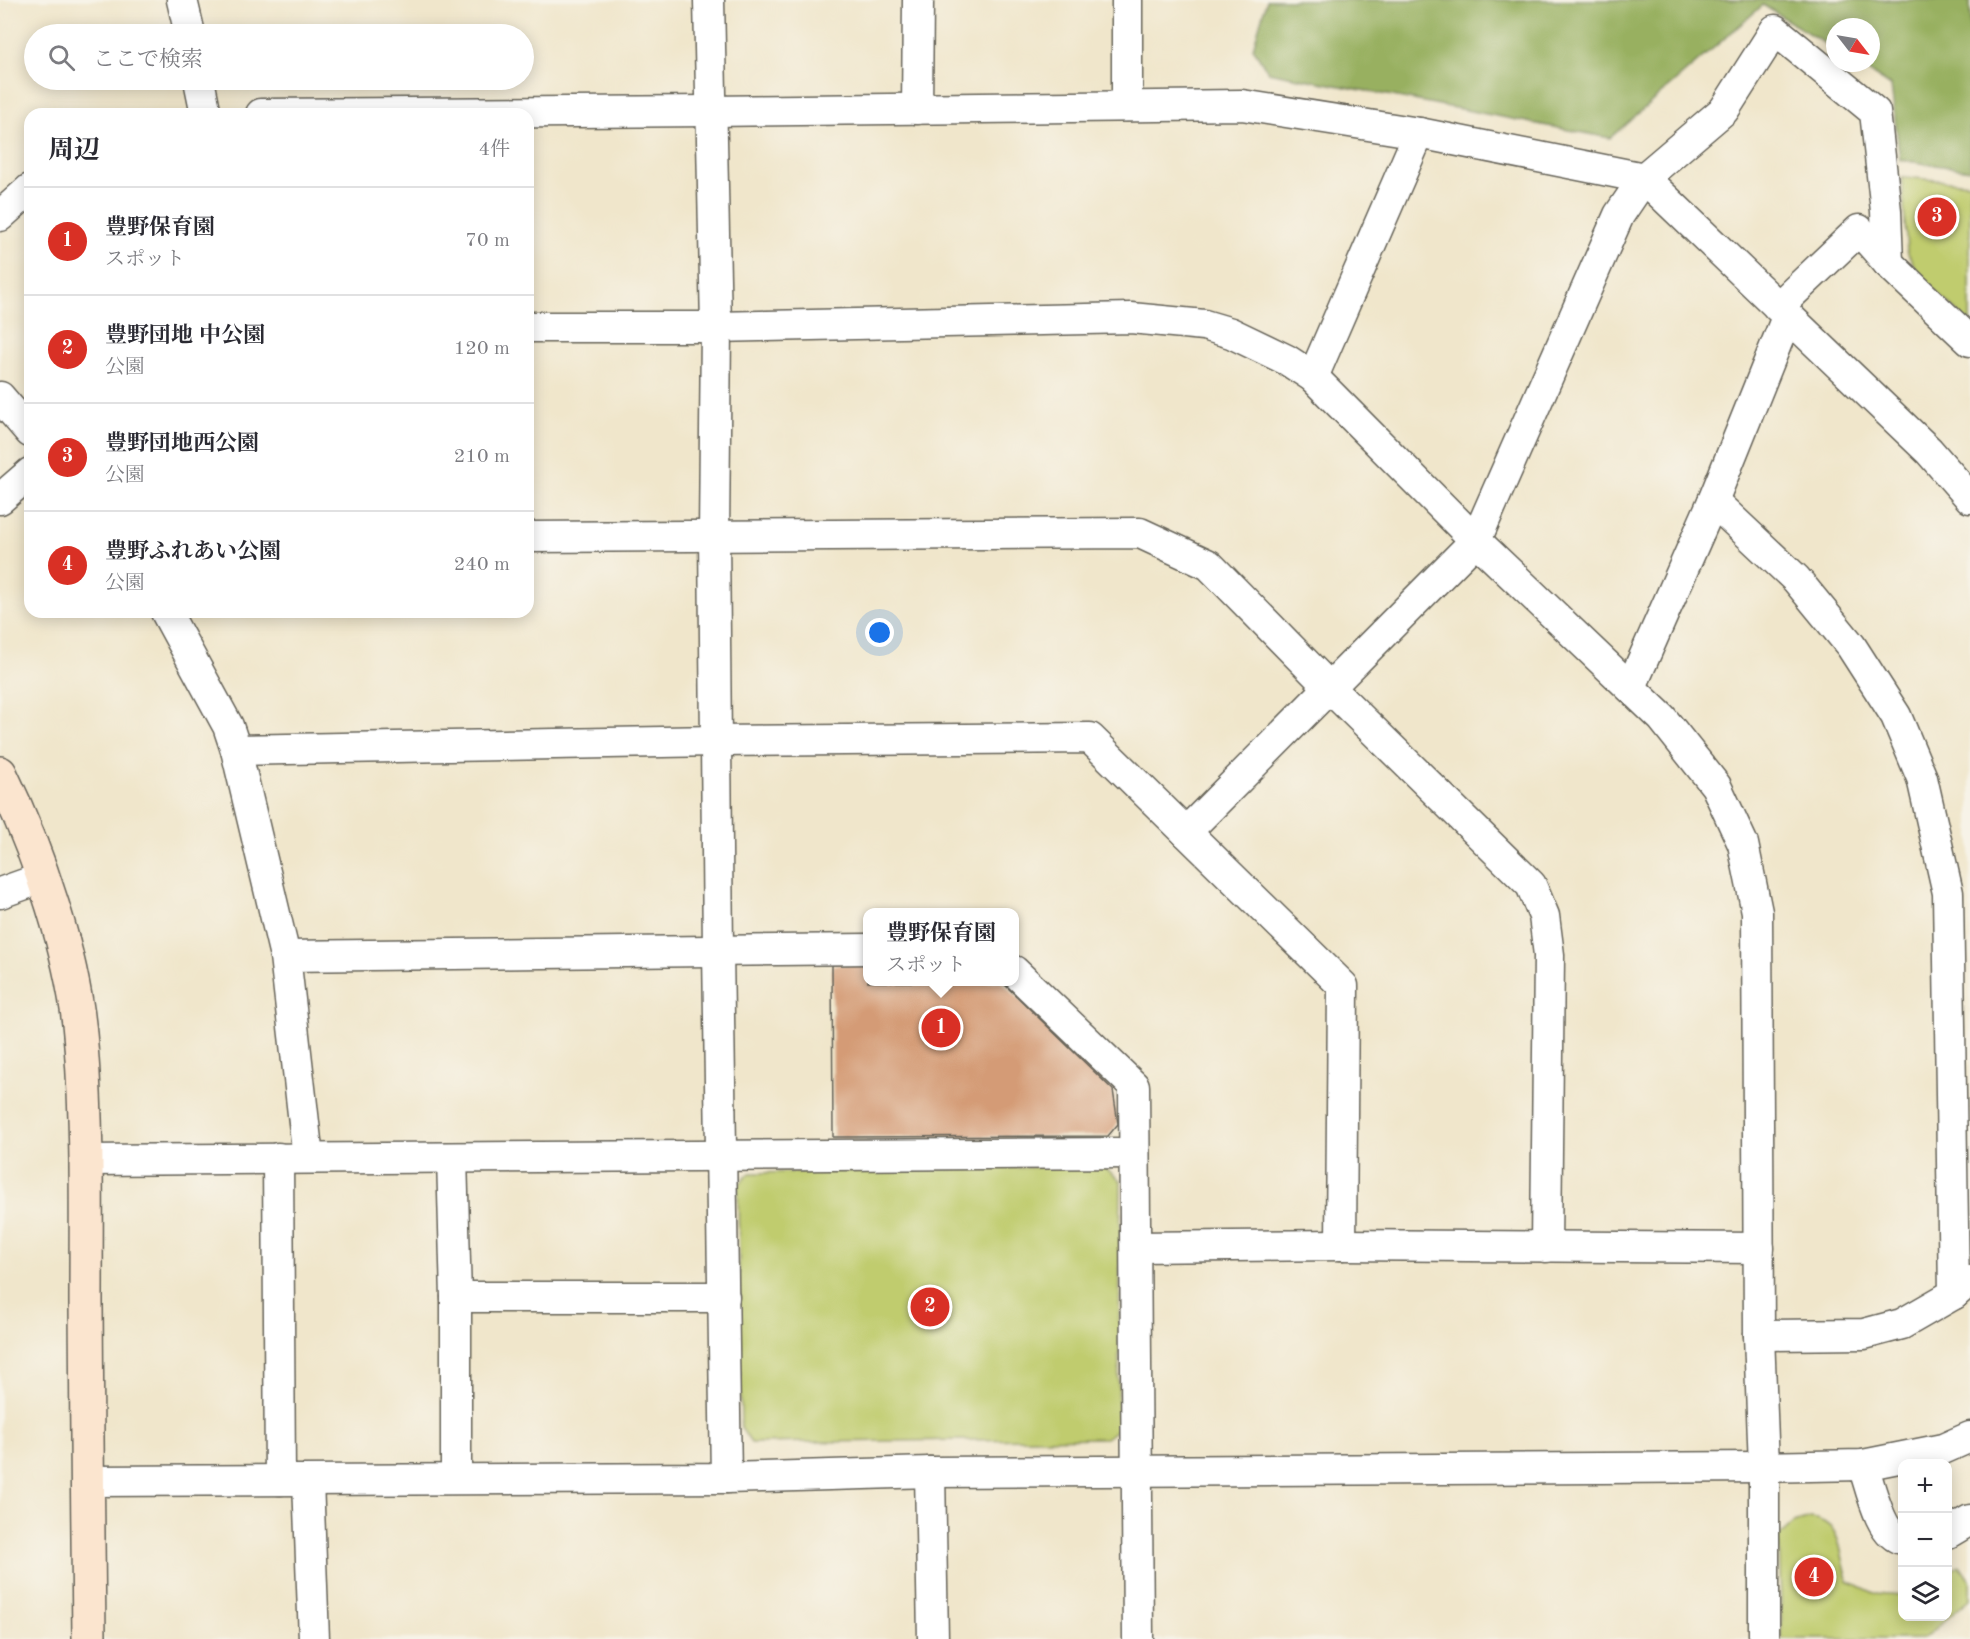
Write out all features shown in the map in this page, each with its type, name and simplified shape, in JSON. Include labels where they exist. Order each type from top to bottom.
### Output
[{"type":"street","points":[[182,0],[187,24]]},
{"type":"street","points":[[709,0],[716,327],[714,535],[726,1478]]},
{"type":"street","points":[[917,109],[918,0]]},
{"type":"street","points":[[1127,0],[1127,106]]},
{"type":"street","points":[[1185,832],[1476,540],[1619,215],[1644,178],[1724,111],[1775,30],[1875,112],[1886,211],[1888,263]]},
{"type":"street","points":[[201,90],[205,108]]},
{"type":"street","points":[[534,112],[1242,105],[1419,133],[1644,178],[1929,450],[1970,498]]},
{"type":"street","points":[[1313,377],[1419,133]]},
{"type":"street","points":[[0,216],[24,194]]},
{"type":"street","points":[[1631,687],[1713,501],[1783,312],[1859,230],[1888,263],[1970,341]]},
{"type":"street","points":[[534,327],[716,327],[1131,318],[1204,325],[1231,333],[1287,360],[1313,377],[1476,540],[1662,718],[1716,786],[1743,844],[1757,912],[1759,1335],[1764,1467],[1764,1639]]},
{"type":"street","points":[[0,397],[24,425]]},
{"type":"street","points":[[0,500],[24,478]]},
{"type":"street","points":[[1713,501],[1796,579],[1851,646],[1896,716],[1922,778],[1948,893],[1962,1287],[1902,1324],[1864,1334],[1759,1335]]},
{"type":"street","points":[[534,537],[1140,533],[1209,565],[1329,687],[1531,885],[1544,916],[1550,955],[1546,1247]]},
{"type":"street","points":[[169,618],[228,726],[236,750],[285,956],[308,1158]]},
{"type":"street","points":[[236,750],[716,741],[1090,738],[1343,986],[1341,1245]]},
{"type":"street","points":[[0,772],[13,799],[60,930],[80,1034],[86,1160],[89,1639]]},
{"type":"street","points":[[0,893],[42,878]]},
{"type":"street","points":[[285,956],[863,949]]},
{"type":"street","points":[[1019,976],[1134,1086],[1138,1639]]},
{"type":"street","points":[[86,1160],[1133,1153]]},
{"type":"street","points":[[278,1158],[294,1481],[314,1639]]},
{"type":"street","points":[[452,1158],[456,1297],[456,1478]]},
{"type":"street","points":[[1136,1247],[1341,1245],[1759,1248]]},
{"type":"street","points":[[456,1297],[724,1298]]},
{"type":"street","points":[[87,1481],[726,1478],[930,1472],[1863,1465],[1943,1449],[1970,1437]]},
{"type":"street","points":[[1863,1465],[1885,1528],[1898,1538]]},
{"type":"street","points":[[930,1472],[933,1639]]},
{"type":"street","points":[[1952,1530],[1970,1520]]},
{"type":"green space","points":[[1267,0],[1970,0],[1970,170],[1900,160],[1891,86],[1870,72],[1880,72],[1880,18],[1826,18],[1826,44],[1763,5],[1610,138],[1268,72],[1253,48]]},
{"type":"green space","points":[[1902,177],[1970,183],[1970,323],[1920,277],[1907,251]]},
{"type":"green space","points":[[1103,1166],[1121,1181],[1118,1429],[1106,1438],[751,1443],[741,1428],[738,1185],[750,1173]]},
{"type":"green space","points":[[1811,1518],[1830,1526],[1839,1542],[1849,1581],[1874,1593],[1898,1595],[1898,1621],[1944,1621],[1923,1639],[1782,1639],[1779,1536],[1793,1523]]},
{"type":"green space","points":[[1960,1566],[1970,1581],[1970,1599],[1952,1614],[1952,1570]]},
{"type":"building","points":[[863,964],[863,986],[1006,986],[1113,1090],[1118,1124],[1108,1136],[833,1137],[832,965]]},
{"type":"place","name":"豊野団地西公園","points":[[1937,217]]},
{"type":"place","name":"豊野保育園","points":[[941,1028]]},
{"type":"place","name":"豊野団地 中公園","points":[[930,1307]]},
{"type":"place","name":"豊野ふれあい公園","points":[[1814,1577]]}]
